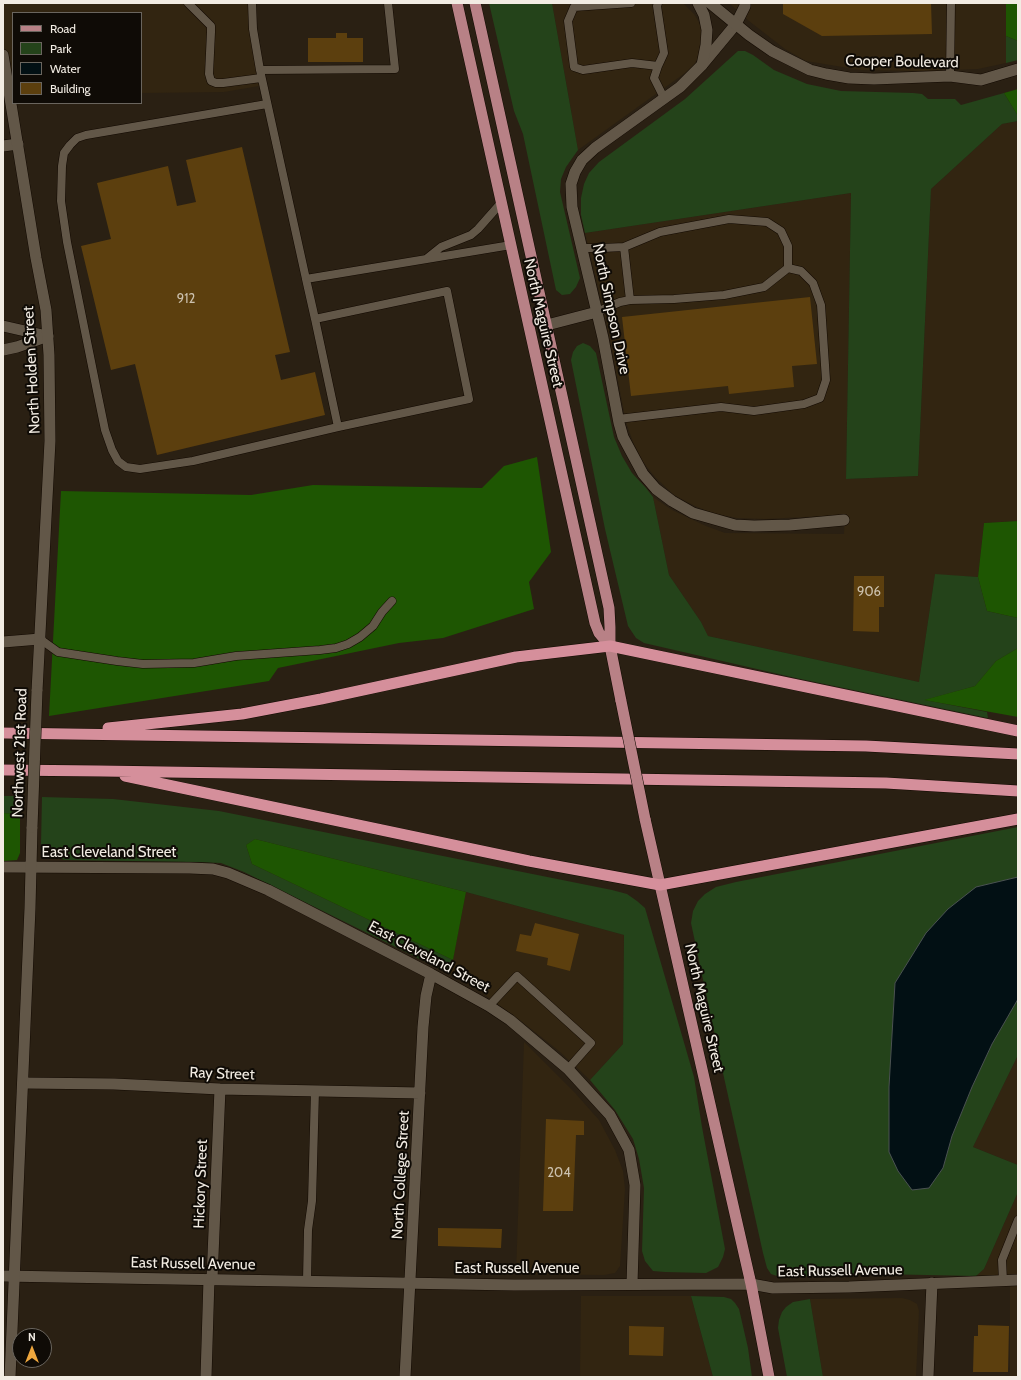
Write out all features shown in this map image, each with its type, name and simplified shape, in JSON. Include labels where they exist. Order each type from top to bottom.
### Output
[{"type":"highway","points":[[59,733],[242,714],[321,699],[516,657],[610,646],[1018,731]]},
{"type":"highway","points":[[3,733],[866,746],[1018,754]]},
{"type":"highway","points":[[3,770],[878,783],[1018,791]]},
{"type":"highway","points":[[101,771],[530,861],[660,885],[1018,819]]},
{"type":"main road","name":"North Maguire Street","points":[[457,3],[595,623],[599,633],[610,646]]},
{"type":"main road","name":"North Maguire Street","points":[[475,3],[609,608],[610,646],[645,819],[751,1284],[769,1377]]},
{"type":"main road","points":[[483,3],[483,38]]},
{"type":"street","points":[[698,3],[704,15],[707,30],[702,65]]},
{"type":"street","name":"Cooper Boulevard","points":[[710,3],[772,51],[810,70],[855,78],[874,79],[950,76],[981,80],[1018,69]]},
{"type":"street","name":"North Simpson Drive","points":[[745,3],[736,24],[702,65],[680,87],[595,148],[582,160],[575,172],[571,184],[572,207],[597,312],[618,419],[623,437],[643,474],[656,489],[692,513],[735,525],[790,525],[844,520]]},
{"type":"street","name":"North Holden Street","points":[[3,55],[36,258],[46,310],[48,336],[50,441],[40,639]]},
{"type":"street","points":[[3,146],[18,144]]},
{"type":"street","points":[[547,325],[597,312]]},
{"type":"street","points":[[3,326],[48,336]]},
{"type":"street","points":[[3,350],[17,347],[48,336]]},
{"type":"street","points":[[3,642],[40,639]]},
{"type":"street","name":"Northwest 21st Road","points":[[31,868],[40,639]]},
{"type":"street","name":"East Cleveland Street","points":[[3,867],[182,868],[213,869],[228,873],[268,890],[431,974],[489,1006],[510,1020],[568,1069],[610,1115],[629,1150],[635,1186],[632,1284]]},
{"type":"street","points":[[10,1377],[31,868]]},
{"type":"street","name":"North College Street","points":[[405,1377],[423,1027],[426,996],[431,974]]},
{"type":"street","name":"Ray Street","points":[[23,1083],[114,1084],[220,1090],[420,1093]]},
{"type":"street","name":"Hickory Street","points":[[206,1377],[220,1090]]},
{"type":"street","name":"East Russell Avenue","points":[[3,1276],[514,1285],[751,1284],[773,1288],[1018,1280]]},
{"type":"street","points":[[928,1377],[932,1284]]},
{"type":"lane","points":[[188,3],[211,26],[212,32],[209,74],[211,81],[216,83],[223,83],[260,74],[395,69],[388,3]]},
{"type":"lane","points":[[252,3],[260,74],[338,427]]},
{"type":"lane","points":[[631,3],[574,7],[568,21],[574,67],[583,70],[632,63],[658,66]]},
{"type":"lane","points":[[658,3],[657,6],[664,53],[654,78],[664,98]]},
{"type":"lane","points":[[950,76],[951,3]]},
{"type":"lane","points":[[267,104],[86,135],[77,138],[64,153],[62,166],[62,208],[66,242],[106,430],[112,450],[118,461],[126,467],[140,469],[193,461],[338,427],[469,399],[447,291],[315,319]]},
{"type":"lane","points":[[425,260],[441,247],[470,235],[478,229],[501,203]]},
{"type":"lane","points":[[582,248],[624,247],[660,232],[729,219],[767,222],[781,231],[788,246],[788,268]]},
{"type":"lane","points":[[306,279],[511,245]]},
{"type":"lane","points":[[624,247],[630,300]]},
{"type":"lane","points":[[597,312],[620,302],[630,300],[674,299],[724,295],[764,287],[788,268],[801,270],[813,284],[821,305],[826,380],[820,398],[804,404],[754,411],[721,407],[618,419]]},
{"type":"lane","points":[[40,639],[58,652],[142,664],[194,663],[236,656],[320,650],[336,648],[348,644],[360,637],[373,626],[382,612],[392,601]]},
{"type":"lane","points":[[489,1006],[517,976],[591,1043],[568,1069]]},
{"type":"lane","points":[[308,1281],[308,1230],[312,1201],[315,1091]]},
{"type":"lane","points":[[1002,1281],[1002,1260],[1018,1220]]},
{"type":"shaded area","points":[[3,3],[252,3],[260,70],[259,86],[224,92],[142,93],[142,12],[12,12],[12,92],[3,55]]},
{"type":"shaded area","points":[[552,3],[683,3],[694,14],[700,24],[703,34],[699,56],[694,65],[685,73],[578,150]]},
{"type":"shaded area","points":[[729,3],[1006,3],[1006,63],[978,69],[916,71],[861,70],[806,61],[785,49],[749,21]]},
{"type":"shaded area","points":[[1018,121],[1018,521],[984,523],[978,577],[935,575],[919,682],[708,636],[701,622],[669,575],[653,497],[672,510],[725,533],[844,534],[845,515],[765,519],[737,518],[712,513],[674,495],[655,477],[643,462],[633,442],[626,422],[607,324],[585,233],[851,193],[846,479],[918,476],[931,189],[1002,124]]},
{"type":"shaded area","points":[[466,892],[624,935],[623,1044],[590,1080],[559,1051],[521,1021],[478,990],[450,974]]},
{"type":"shaded area","points":[[524,1042],[576,1094],[599,1120],[615,1150],[623,1171],[625,1189],[620,1266],[615,1273],[604,1275],[516,1274]]},
{"type":"shaded area","points":[[1018,1055],[1018,1165],[973,1147]]},
{"type":"shaded area","points":[[1018,1192],[1018,1275],[976,1276],[984,1269]]},
{"type":"shaded area","points":[[1018,1280],[1018,1377],[1010,1377],[1010,1281]]},
{"type":"shaded area","points":[[581,1296],[691,1296],[713,1377],[580,1377]]},
{"type":"shaded area","points":[[902,1298],[917,1304],[919,1311],[916,1377],[823,1377],[810,1299]]},
{"type":"green space","points":[[489,3],[552,3],[578,150],[566,167],[561,179],[560,192],[580,278],[576,287],[570,294],[562,295],[556,290],[523,134],[514,111]]},
{"type":"green space","points":[[1006,3],[1018,3],[1018,41],[1006,36]]},
{"type":"green space","points":[[1006,36],[1018,41],[1018,60],[1006,63]]},
{"type":"green space","points":[[738,51],[745,51],[774,70],[807,84],[841,91],[922,94],[928,99],[955,99],[961,105],[1004,93],[1018,116],[1018,121],[1002,124],[931,189],[918,476],[846,479],[851,193],[585,233],[581,215],[581,198],[584,184],[589,173],[599,162],[685,99]]},
{"type":"green space","points":[[1018,89],[1018,116],[1004,93]]},
{"type":"green space","points":[[583,343],[590,346],[596,353],[614,437],[622,456],[632,473],[653,497],[669,575],[701,622],[708,636],[919,682],[935,574],[978,577],[987,611],[1018,618],[1018,648],[996,661],[975,686],[925,700],[987,712],[988,718],[796,678],[644,643],[636,638],[628,626],[605,529],[571,360],[573,352],[577,346]]},
{"type":"green space","points":[[537,457],[551,552],[529,582],[534,609],[443,638],[399,643],[278,668],[269,681],[49,716],[61,491],[251,495],[313,485],[482,488],[504,466]]},
{"type":"green space","points":[[1018,521],[1018,618],[987,611],[978,577],[984,523]]},
{"type":"green space","points":[[1018,648],[1018,717],[924,700],[975,686],[996,661]]},
{"type":"green space","points":[[3,796],[21,796],[20,814],[3,813]]},
{"type":"green space","points":[[42,797],[113,799],[219,811],[627,894],[645,908],[694,1077],[725,1249],[718,1267],[706,1273],[665,1272],[653,1271],[645,1261],[642,1251],[644,1188],[639,1159],[633,1139],[615,1110],[590,1080],[623,1044],[624,935],[466,892],[255,839],[246,845],[252,864],[453,960],[450,974],[244,872],[221,863],[65,860],[54,857],[47,852],[41,844]]},
{"type":"green space","points":[[3,813],[20,814],[20,853],[17,860],[3,861]]},
{"type":"green space","points":[[1018,827],[1018,877],[1000,882],[909,961],[895,983],[889,1087],[889,1124],[943,1168],[952,1136],[972,1087],[992,1044],[1018,999],[1018,1055],[973,1147],[1018,1165],[1018,1192],[984,1269],[976,1276],[877,1274],[780,1277],[771,1274],[767,1268],[763,1253],[691,923],[693,911],[698,901],[705,894],[716,887],[736,882]]},
{"type":"green space","points":[[255,839],[466,892],[453,960],[252,864],[246,845]]},
{"type":"green space","points":[[691,1296],[724,1297],[731,1299],[735,1303],[739,1309],[748,1348],[752,1377],[713,1377]]},
{"type":"green space","points":[[810,1299],[823,1377],[787,1377],[778,1328],[779,1320],[782,1312],[793,1302]]},
{"type":"water","points":[[1018,877],[1018,999],[992,1044],[972,1087],[952,1136],[943,1168],[929,1188],[912,1190],[898,1171],[889,1152],[889,1087],[895,983],[926,933],[948,909],[976,887]]},
{"type":"building","points":[[783,3],[931,3],[932,34],[822,36],[783,14]]},
{"type":"building","points":[[336,33],[347,33],[347,38],[363,38],[363,62],[308,62],[308,38],[336,38]]},
{"type":"building","points":[[242,147],[290,352],[275,355],[281,380],[315,372],[325,415],[157,455],[135,364],[111,370],[81,246],[111,239],[97,183],[168,166],[177,206],[196,202],[186,160]]},
{"type":"building","points":[[810,297],[817,364],[792,366],[794,387],[729,394],[728,386],[631,396],[622,317]]},
{"type":"building","points":[[854,576],[884,576],[884,607],[879,607],[879,632],[853,631]]},
{"type":"building","points":[[535,923],[579,934],[570,971],[547,965],[548,958],[516,951],[520,934],[531,936]]},
{"type":"building","points":[[546,1119],[584,1121],[584,1135],[576,1135],[573,1211],[543,1211]]},
{"type":"building","points":[[438,1228],[502,1229],[501,1248],[438,1246]]},
{"type":"building","points":[[978,1325],[1009,1326],[1008,1372],[973,1372],[974,1336],[978,1336]]},
{"type":"building","points":[[629,1326],[664,1327],[663,1356],[629,1355]]}]
